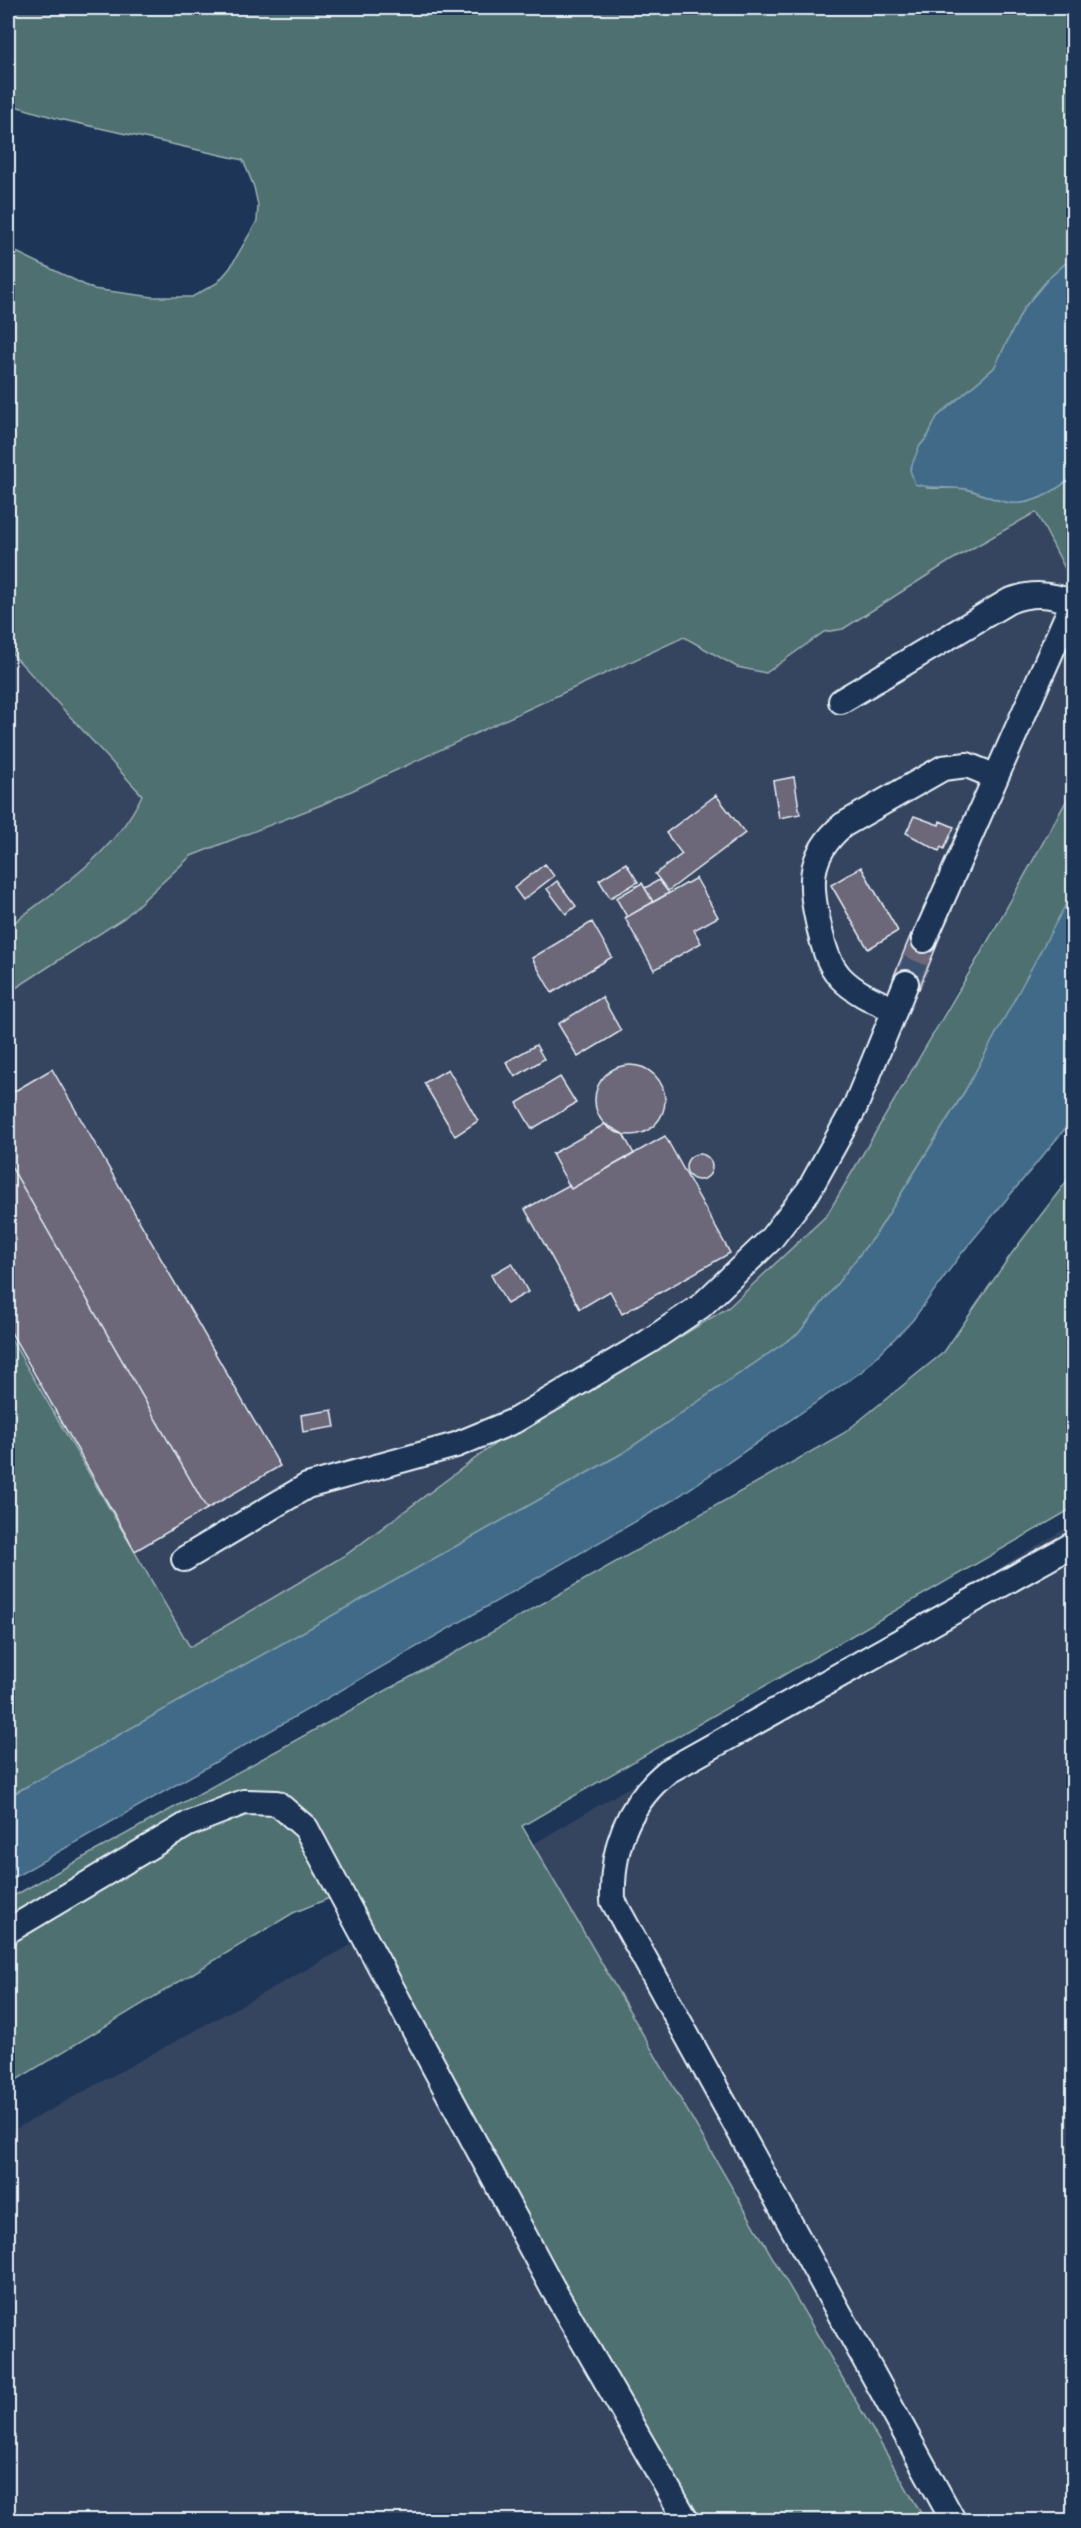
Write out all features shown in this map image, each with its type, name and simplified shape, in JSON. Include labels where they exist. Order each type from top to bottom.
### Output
[{"type":"lane","points":[[841,701],[1010,601],[1029,595],[1043,594],[1073,601],[994,776],[924,940]]},
{"type":"lane","points":[[895,1010],[858,992],[846,983],[826,956],[813,897],[813,876],[818,855],[843,825],[944,768],[967,765],[994,776]]},
{"type":"lane","points":[[184,1559],[308,1486],[456,1445],[514,1421],[648,1342],[700,1305],[763,1248],[809,1190],[850,1116],[906,983]]},
{"type":"lane","points":[[953,2520],[613,1901],[612,1872],[618,1843],[638,1802],[652,1784],[669,1771],[1074,1544]]},
{"type":"lane","points":[[8,1931],[188,1824],[244,1802],[277,1803],[306,1828],[552,2287],[686,2520]]},
{"type":"shaded area","points":[[1073,257],[1073,477],[1042,497],[1024,503],[1001,501],[966,489],[915,484],[910,470],[919,447],[928,436],[937,417],[994,368],[1024,308],[1048,279]]},
{"type":"shaded area","points":[[1036,512],[1073,584],[1073,790],[827,1215],[729,1307],[347,1554],[190,1647],[8,1334],[8,993],[124,918],[191,856],[321,805],[685,637],[737,667],[766,673],[824,632],[843,629],[950,561]]},
{"type":"shaded area","points":[[8,649],[142,795],[130,820],[94,862],[8,927]]},
{"type":"shaded area","points":[[1073,891],[1073,1112],[1064,1130],[961,1254],[912,1321],[861,1372],[673,1500],[8,1881],[8,1797],[621,1454],[799,1333],[878,1231],[965,1091]]},
{"type":"shaded area","points":[[1073,1524],[1073,2520],[8,2520],[8,2133],[513,1856]]},
{"type":"green space","points":[[8,8],[1073,8],[1073,257],[1048,279],[1024,308],[994,368],[937,417],[928,436],[919,447],[927,488],[965,489],[1005,502],[1024,503],[1050,493],[1073,477],[1073,584],[1036,512],[950,561],[843,629],[824,632],[766,673],[737,667],[684,637],[321,805],[191,856],[124,918],[8,993],[8,927],[65,884],[100,853],[130,816],[142,795],[8,649],[8,248],[93,289],[153,297],[192,297],[217,283],[230,268],[257,221],[258,205],[254,187],[243,160],[59,119],[8,104]]},
{"type":"green space","points":[[1073,789],[1073,897],[965,1091],[878,1231],[799,1333],[621,1454],[8,1797],[8,1334],[190,1647],[347,1554],[531,1417],[652,1354],[729,1307],[827,1215],[993,932]]},
{"type":"green space","points":[[1073,1173],[1073,1508],[522,1826],[925,2520],[693,2520],[337,1895],[293,1913],[8,2085],[8,1899],[485,1636],[844,1433],[944,1352],[1012,1253]]},
{"type":"building","points":[[794,777],[800,814],[779,818],[773,781]]},
{"type":"building","points":[[716,795],[745,833],[668,891],[655,874],[682,854],[666,833]]},
{"type":"building","points":[[914,816],[939,825],[940,821],[954,827],[944,849],[941,847],[939,851],[906,833]]},
{"type":"building","points":[[626,863],[638,882],[610,898],[599,880]]},
{"type":"building","points":[[545,864],[554,876],[523,900],[514,888]]},
{"type":"building","points":[[861,867],[898,931],[868,949],[831,885]]},
{"type":"building","points":[[696,878],[718,917],[694,930],[701,943],[654,970],[625,918]]},
{"type":"building","points":[[659,880],[669,893],[653,902],[645,888]]},
{"type":"building","points":[[557,881],[576,906],[566,914],[547,889]]},
{"type":"building","points":[[642,883],[653,902],[627,917],[616,898]]},
{"type":"building","points":[[592,922],[612,957],[552,993],[532,958]]},
{"type":"building","points":[[911,934],[937,945],[919,989],[893,978]]},
{"type":"building","points":[[602,997],[621,1031],[578,1057],[558,1024]]},
{"type":"building","points":[[536,1045],[544,1059],[515,1077],[506,1062]]},
{"type":"building","points":[[630,1065],[643,1068],[655,1075],[662,1087],[665,1100],[662,1113],[655,1125],[643,1132],[630,1135],[617,1132],[605,1125],[598,1113],[595,1100],[598,1087],[605,1075],[617,1068]]},
{"type":"building","points":[[52,1069],[280,1466],[207,1509],[8,1161],[8,1095]]},
{"type":"building","points":[[448,1069],[478,1121],[455,1136],[424,1083]]},
{"type":"building","points":[[560,1077],[576,1103],[532,1129],[517,1103]]},
{"type":"building","points":[[605,1124],[623,1134],[634,1154],[571,1189],[552,1154]]},
{"type":"building","points":[[665,1136],[730,1253],[622,1314],[610,1291],[580,1309],[525,1209],[569,1185],[571,1189]]},
{"type":"building","points":[[699,1154],[708,1158],[712,1167],[708,1176],[699,1180],[690,1176],[686,1167],[690,1158]]},
{"type":"building","points":[[8,1161],[207,1509],[135,1551],[8,1327]]},
{"type":"building","points":[[512,1263],[528,1292],[507,1304],[491,1275]]},
{"type":"building","points":[[332,1410],[335,1427],[303,1432],[301,1415]]},
{"type":"tunnel","points":[[906,983],[924,940]]}]
